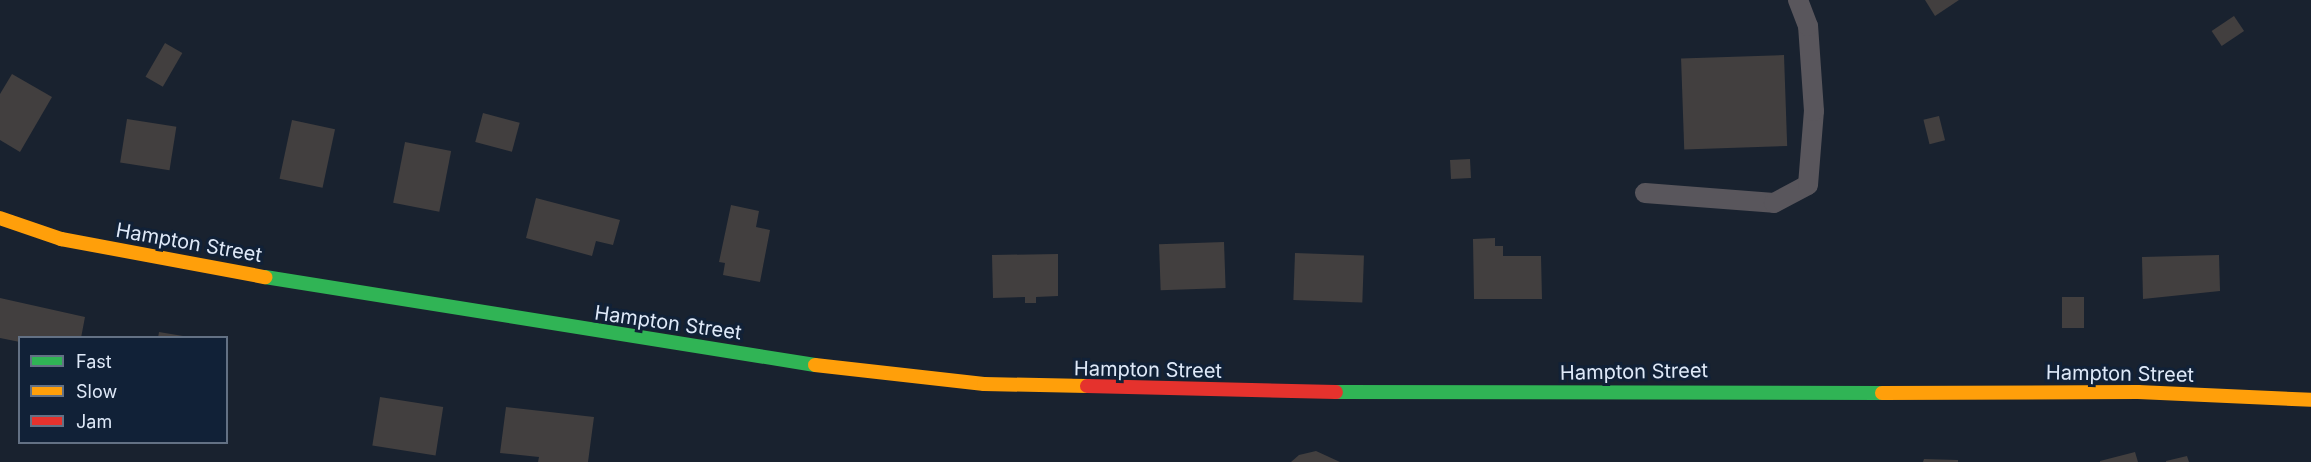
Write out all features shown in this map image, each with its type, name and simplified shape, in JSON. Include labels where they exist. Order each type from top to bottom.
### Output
[{"type":"street","name":"Hampton Street","points":[[0,218],[61,239],[362,295],[789,361],[984,384],[1401,394],[2138,392],[2311,400]]},
{"type":"lane","points":[[1645,193],[1774,203],[1808,185],[1814,111],[1808,26],[1798,0]]},
{"type":"building","points":[[1925,0],[1959,0],[1935,16]]},
{"type":"building","points":[[2234,16],[2244,31],[2222,46],[2212,31]]},
{"type":"building","points":[[165,43],[182,53],[163,87],[146,77]]},
{"type":"building","points":[[1784,55],[1787,146],[1684,150],[1681,59]]},
{"type":"building","points":[[12,74],[52,97],[20,152],[0,140],[0,94]]},
{"type":"building","points":[[483,113],[520,123],[512,152],[475,142]]},
{"type":"building","points":[[1939,116],[1945,140],[1930,144],[1923,120]]},
{"type":"building","points":[[127,119],[176,127],[170,170],[120,162]]},
{"type":"building","points":[[292,120],[335,129],[323,188],[280,179]]},
{"type":"building","points":[[405,142],[451,151],[439,212],[393,203]]},
{"type":"building","points":[[1470,159],[1471,178],[1451,179],[1450,160]]},
{"type":"building","points":[[536,198],[620,220],[613,245],[596,241],[592,256],[526,238]]},
{"type":"building","points":[[731,205],[759,211],[756,227],[770,230],[760,282],[723,275],[725,263],[719,262]]},
{"type":"building","points":[[1495,238],[1495,246],[1503,246],[1503,256],[1541,256],[1542,299],[1474,299],[1473,239]]},
{"type":"building","points":[[1224,242],[1226,288],[1161,290],[1159,244]]},
{"type":"building","points":[[1295,253],[1364,255],[1362,302],[1293,300]]},
{"type":"building","points":[[1058,254],[1058,296],[1036,297],[1036,303],[1025,303],[1025,297],[993,298],[992,255]]},
{"type":"building","points":[[2219,255],[2220,291],[2143,299],[2142,257]]},
{"type":"building","points":[[2062,297],[2084,297],[2084,328],[2062,328]]},
{"type":"building","points":[[0,298],[85,317],[81,336],[18,336],[18,342],[0,338]]},
{"type":"building","points":[[159,332],[183,336],[158,336]]},
{"type":"building","points":[[380,397],[443,407],[436,455],[372,445]]},
{"type":"building","points":[[506,407],[594,417],[588,462],[538,462],[539,457],[500,453]]},
{"type":"building","points":[[1316,451],[1340,462],[1291,462],[1299,455]]},
{"type":"building","points":[[2135,452],[2138,462],[2100,462],[2100,461]]},
{"type":"building","points":[[2187,456],[2189,462],[2166,462],[2166,461]]},
{"type":"building","points":[[1924,459],[1958,460],[1958,462],[1923,462]]},
{"type":"traffic: fast","points":[[265,277],[815,365]]},
{"type":"traffic: fast","points":[[1336,392],[1882,393]]},
{"type":"traffic: slow","points":[[0,218],[61,239],[265,277]]},
{"type":"traffic: slow","points":[[815,365],[984,384],[1087,386]]},
{"type":"traffic: slow","points":[[1882,393],[2138,392],[2311,400]]},
{"type":"traffic: jam","points":[[1087,386],[1336,392]]}]
